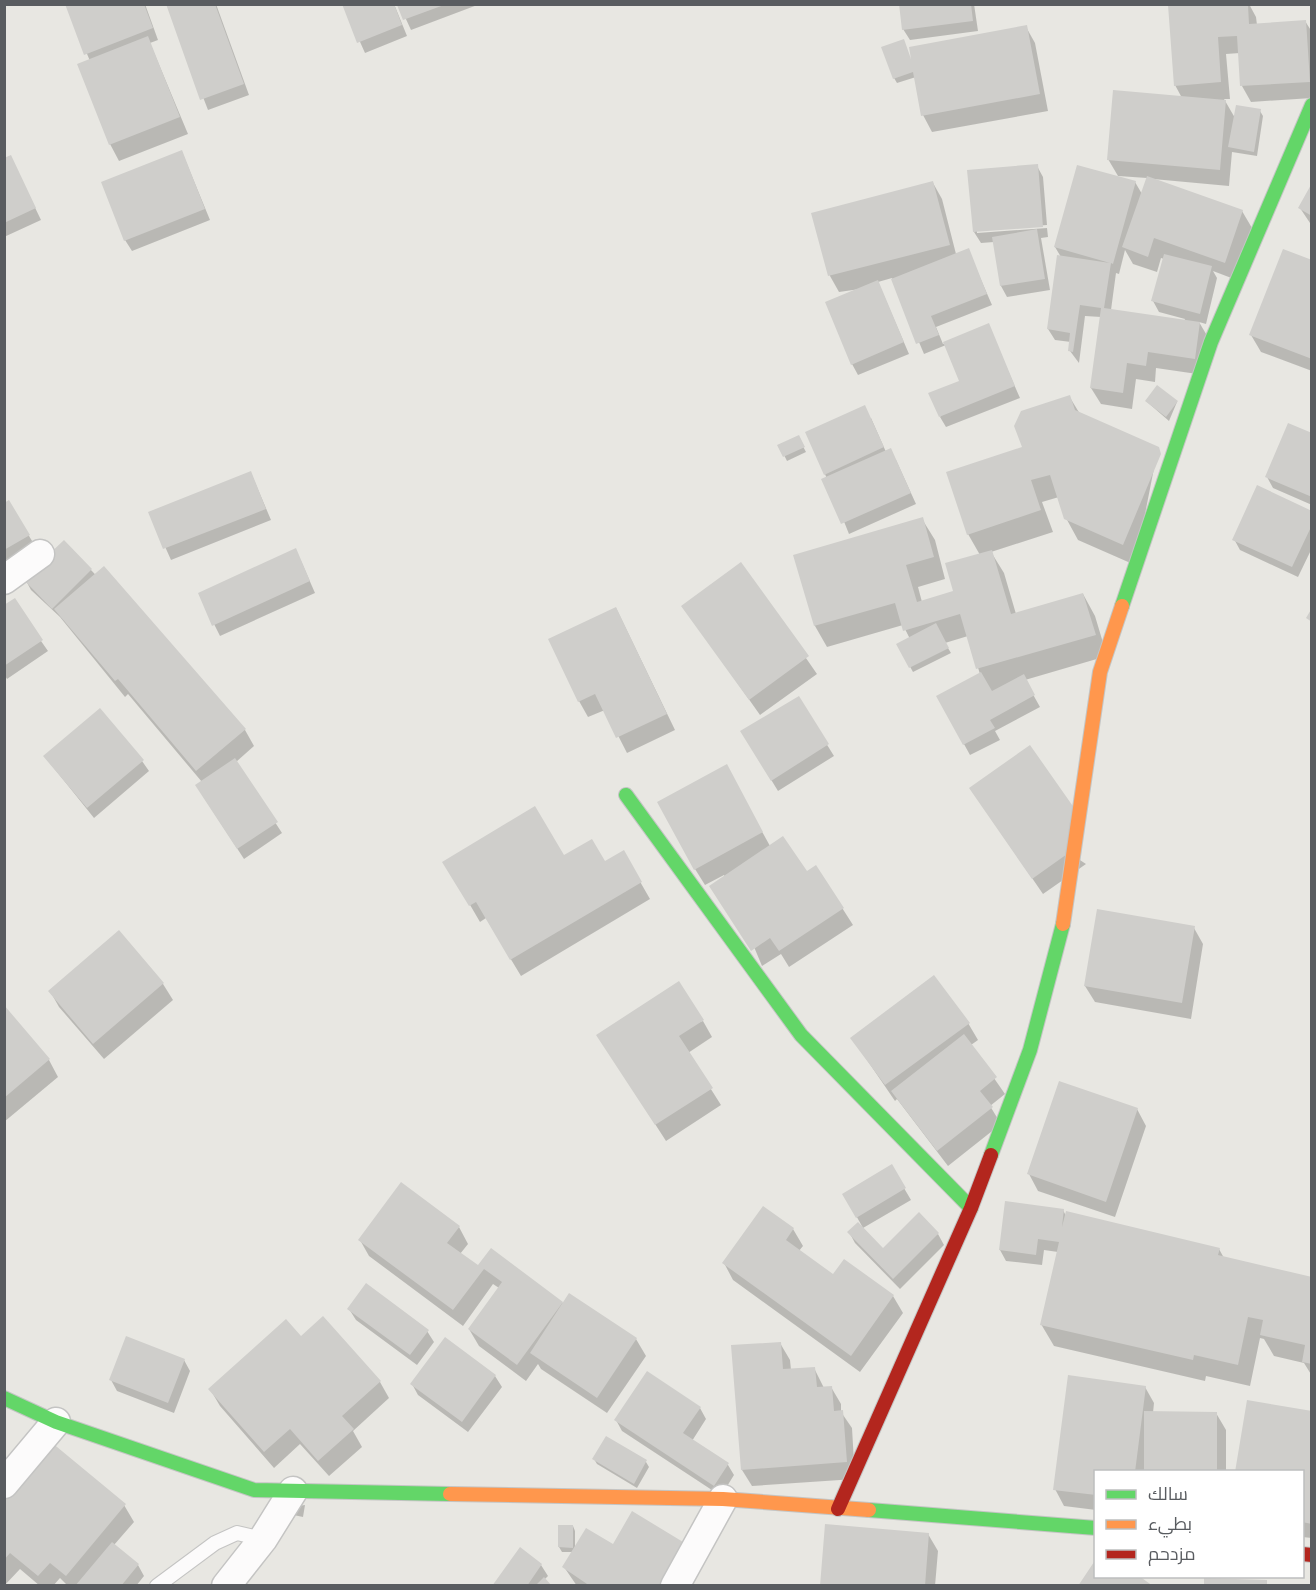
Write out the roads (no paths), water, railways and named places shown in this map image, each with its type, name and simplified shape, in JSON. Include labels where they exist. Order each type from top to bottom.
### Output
[{"type":"street","points":[[838,1509],[971,1208],[1030,1050],[1062,932],[1100,672],[1211,342],[1311,105]]},
{"type":"street","points":[[4,580],[40,554]]},
{"type":"street","points":[[626,795],[801,1035],[971,1208]]},
{"type":"street","points":[[4,1398],[56,1422],[254,1490],[723,1499],[1094,1528]]},
{"type":"street","points":[[4,1485],[56,1422]]},
{"type":"street","points":[[226,1586],[263,1539],[293,1491]]},
{"type":"street","points":[[675,1586],[723,1499]]},
{"type":"lane","points":[[157,1586],[214,1543],[237,1533],[263,1539]]}]
